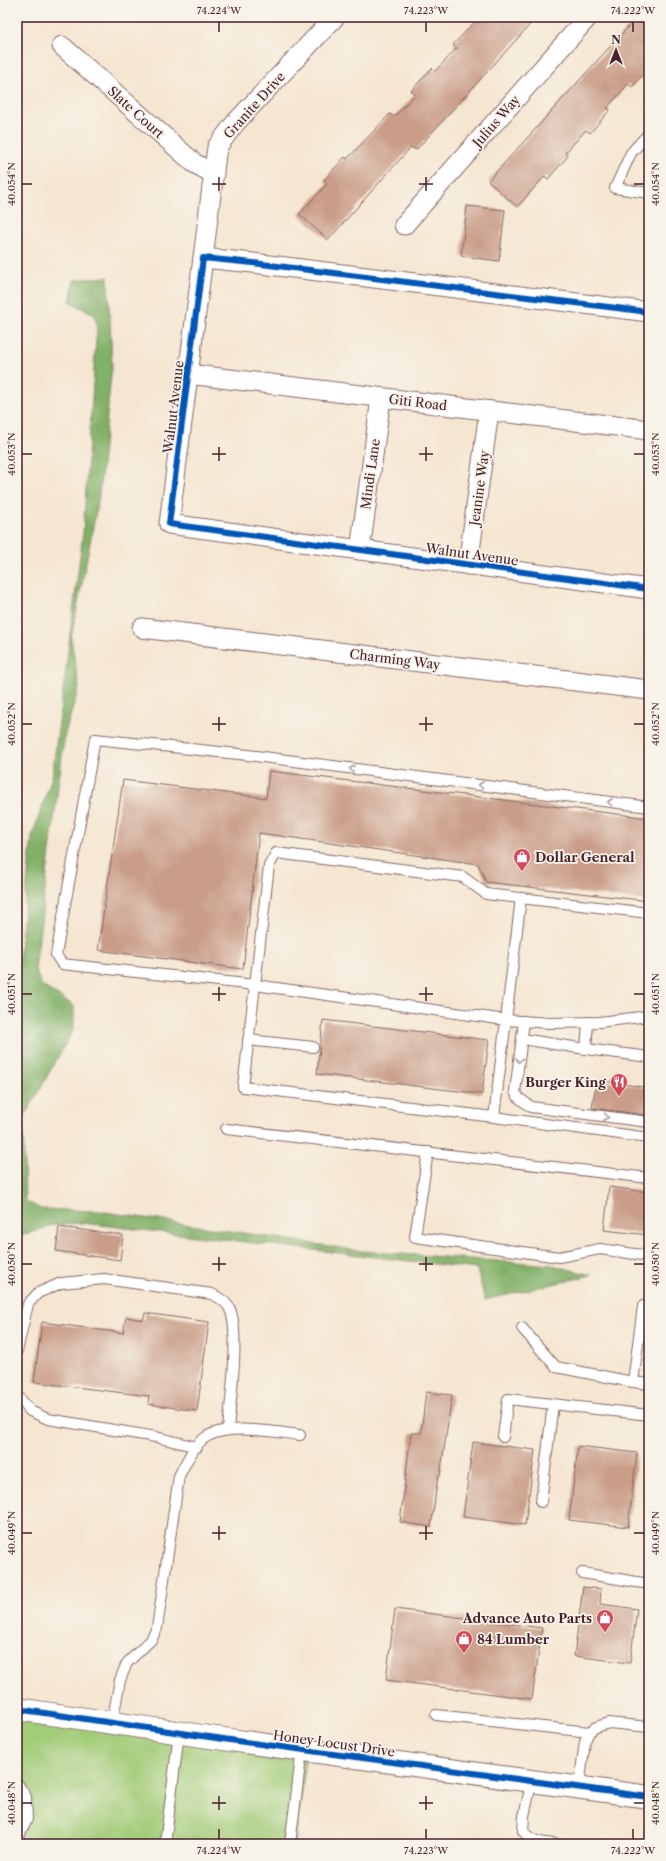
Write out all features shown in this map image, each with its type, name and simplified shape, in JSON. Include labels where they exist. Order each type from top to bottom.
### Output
[{"type":"street","name":"Julius Way","points":[[404,226],[588,17]]},
{"type":"street","name":"Granite Drive","points":[[203,258],[217,147],[236,122],[325,21]]},
{"type":"street","name":"Slate Court","points":[[62,46],[194,163],[214,174]]},
{"type":"street","points":[[203,258],[649,312]]},
{"type":"street","name":"Walnut Avenue","points":[[203,258],[169,524],[649,589]]},
{"type":"street","name":"Giti Road","points":[[188,374],[649,430]]},
{"type":"street","name":"Mindi Lane","points":[[360,550],[381,398]]},
{"type":"street","name":"Jeanine Way","points":[[468,565],[489,411]]},
{"type":"street","name":"Charming Way","points":[[142,628],[649,690]]},
{"type":"street","name":"Honey Locust Drive","points":[[17,1709],[179,1733],[649,1797]]},
{"type":"lane","points":[[649,133],[631,153],[614,188],[649,193]]},
{"type":"lane","points":[[649,807],[248,755],[95,739],[56,955],[62,964],[255,985],[506,1020],[550,1023],[588,1022],[649,1016]]},
{"type":"lane","points":[[649,913],[486,894],[463,877],[276,853],[268,866],[243,1087],[494,1117],[649,1138]]},
{"type":"lane","points":[[494,1117],[522,898]]},
{"type":"lane","points":[[524,1021],[515,1092],[525,1103],[531,1107],[649,1122]]},
{"type":"lane","points":[[586,1049],[588,1022]]},
{"type":"lane","points":[[522,1039],[649,1057]]},
{"type":"lane","points":[[248,1040],[313,1047]]},
{"type":"lane","points":[[226,1129],[649,1178]]},
{"type":"lane","points":[[428,1152],[415,1237],[559,1257],[600,1249],[649,1256]]},
{"type":"lane","points":[[17,1351],[28,1304],[38,1293],[61,1284],[104,1279],[212,1294],[222,1300],[229,1307],[235,1335],[228,1430]]},
{"type":"lane","points":[[633,1382],[643,1306],[649,1307]]},
{"type":"lane","points":[[522,1328],[556,1367],[649,1384]]},
{"type":"lane","points":[[17,1395],[30,1411],[48,1419],[156,1437],[197,1447]]},
{"type":"lane","points":[[503,1437],[508,1399],[649,1415]]},
{"type":"lane","points":[[540,1502],[553,1404]]},
{"type":"lane","points":[[112,1723],[120,1680],[127,1663],[151,1640],[157,1628],[179,1476],[188,1458],[207,1436],[228,1430],[253,1430],[300,1434]]},
{"type":"lane","points":[[582,1573],[649,1584]]},
{"type":"lane","points":[[436,1715],[590,1732]]},
{"type":"lane","points":[[579,1787],[585,1741],[590,1732],[596,1727],[608,1723],[649,1727]]},
{"type":"lane","points":[[165,1844],[179,1733]]},
{"type":"lane","points":[[290,1844],[302,1750]]},
{"type":"lane","points":[[532,1780],[524,1816],[523,1831],[528,1837],[539,1842],[556,1844]]},
{"type":"lane","points":[[17,1783],[26,1797],[27,1820],[17,1840]]},
{"type":"green space","points":[[108,277],[112,365],[99,497],[71,638],[79,688],[65,733],[35,969],[41,985],[74,1006],[74,1029],[23,1119],[25,1201],[41,1209],[99,1211],[361,1251],[552,1265],[591,1275],[485,1300],[477,1269],[83,1223],[52,1225],[19,1237],[17,1248],[17,977],[32,836],[52,777],[83,533],[97,324],[94,314],[70,302],[74,280]]},
{"type":"green space","points":[[17,1708],[307,1751],[295,1844],[17,1844]]},
{"type":"building","points":[[479,17],[537,17],[416,150],[411,147],[328,240],[299,214],[327,184],[324,180],[345,157],[347,159],[390,114],[394,117],[415,94],[411,91],[432,68],[435,71],[446,60],[457,48],[453,45]]},
{"type":"building","points":[[637,17],[649,17],[649,68],[632,87],[628,84],[607,108],[610,110],[590,133],[586,130],[565,153],[568,156],[548,179],[545,176],[517,207],[488,181]]},
{"type":"building","points":[[467,206],[505,210],[499,261],[461,256]]},
{"type":"building","points":[[269,771],[649,818],[649,901],[486,882],[478,864],[259,833],[243,969],[98,950],[123,780],[266,798]]},
{"type":"building","points":[[323,1020],[489,1040],[482,1094],[317,1074]]},
{"type":"building","points":[[597,1080],[649,1088],[646,1115],[592,1108]]},
{"type":"building","points":[[609,1187],[649,1192],[649,1235],[604,1230]]},
{"type":"building","points":[[59,1227],[123,1235],[120,1260],[56,1251]]},
{"type":"building","points":[[145,1313],[209,1322],[197,1411],[148,1404],[149,1396],[34,1382],[42,1322],[123,1333],[126,1317],[143,1320]]},
{"type":"building","points":[[426,1392],[452,1395],[431,1527],[400,1522],[411,1433],[421,1433]]},
{"type":"building","points":[[473,1442],[535,1450],[525,1525],[463,1517]]},
{"type":"building","points":[[578,1446],[637,1453],[628,1527],[569,1520]]},
{"type":"building","name":"Advance Auto Parts","points":[[583,1587],[601,1589],[600,1604],[637,1609],[630,1663],[574,1656]]},
{"type":"building","name":"84 Lumber","points":[[395,1609],[542,1628],[532,1699],[386,1680]]},
{"type":"cycle path","points":[[649,312],[203,258],[169,524],[649,589]]},
{"type":"cycle path","points":[[17,1709],[230,1740],[649,1797]]},
{"type":"place","name":"Dollar General","points":[[522,872]]},
{"type":"place","name":"Burger King","points":[[619,1097]]},
{"type":"place","name":"Advance Auto Parts","points":[[605,1633]]},
{"type":"place","name":"84 Lumber","points":[[464,1654]]}]
